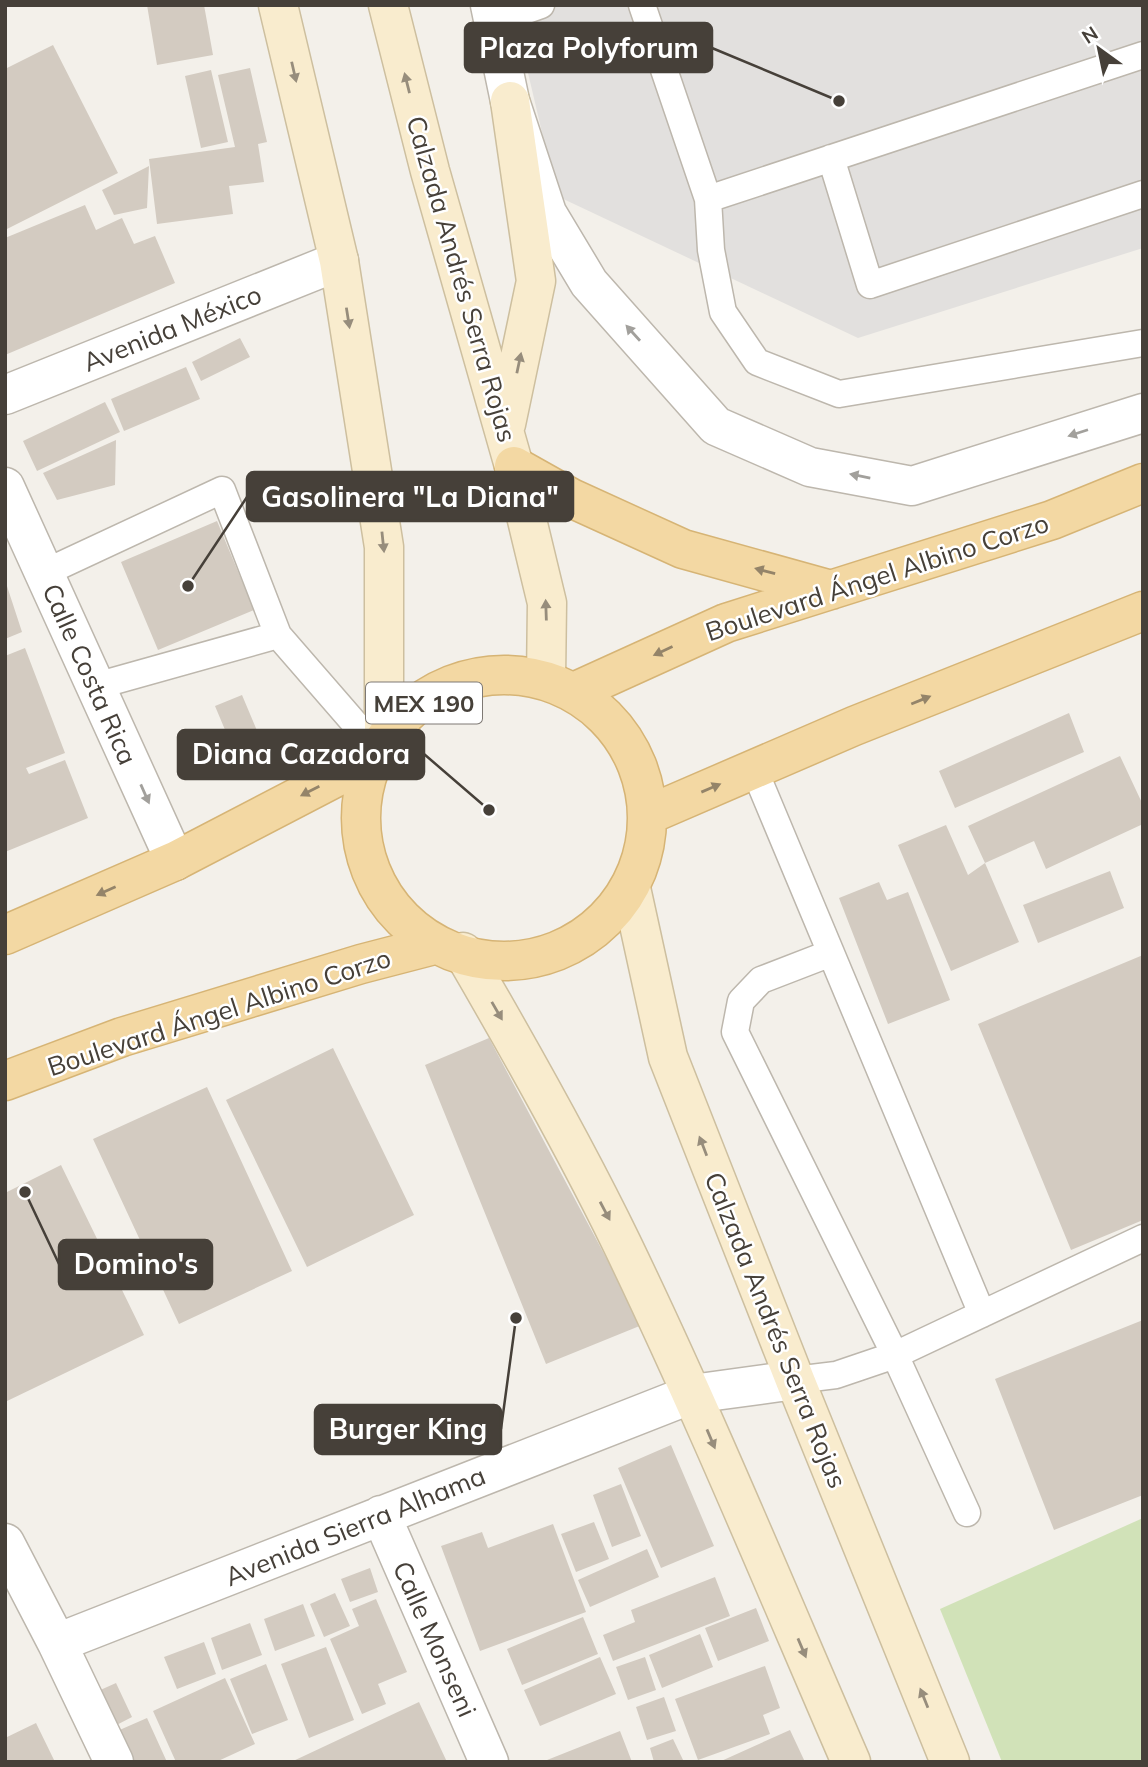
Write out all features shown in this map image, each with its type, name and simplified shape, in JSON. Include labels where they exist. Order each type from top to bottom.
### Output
[{"type":"main road","points":[[278,5],[339,261],[384,547],[378,749]]},
{"type":"main road","name":"Calzada Andrés Serra Rojas","points":[[388,5],[430,171],[509,448],[547,603],[560,685]]},
{"type":"main road","points":[[510,101],[536,281],[509,448],[571,498],[682,549],[831,590]]},
{"type":"main road","points":[[1102,499],[1135,467],[1143,463]]},
{"type":"main road","name":"Boulevard Ángel Albino Corzo","points":[[560,685],[726,622],[1052,520],[1143,483]]},
{"type":"main road","points":[[648,815],[854,726],[1143,611]]},
{"type":"main road","name":"MEX 190","points":[[5,935],[175,861],[378,749],[428,699],[474,677],[527,676],[560,685],[617,727],[642,774],[648,815],[649,827],[631,888],[587,936],[527,961],[449,948],[414,932],[379,891],[360,840],[363,786],[378,749]]},
{"type":"main road","name":"Calzada Andrés Serra Rojas","points":[[631,888],[668,1057],[950,1762]]},
{"type":"main road","points":[[449,948],[521,1051],[621,1242],[692,1394],[851,1762]]},
{"type":"main road","name":"Boulevard Ángel Albino Corzo","points":[[5,1081],[122,1037],[361,964],[449,948]]},
{"type":"street","points":[[491,14],[510,101],[547,213],[589,283],[716,426],[810,467],[912,486],[1143,413]]},
{"type":"street","name":"Avenida México","points":[[5,395],[339,261]]},
{"type":"street","name":"Calle Costa Rica","points":[[5,487],[175,861]]},
{"type":"street","name":"Avenida Sierra Alhama","points":[[57,1643],[692,1394],[795,1380]]},
{"type":"street","name":"Calle Monseni","points":[[381,1515],[489,1762]]},
{"type":"street","points":[[5,1542],[114,1762]]},
{"type":"lane","points":[[491,14],[541,5]]},
{"type":"lane","points":[[642,5],[708,199],[711,250],[723,312],[757,362],[839,394],[1143,343]]},
{"type":"lane","points":[[708,199],[1143,55]]},
{"type":"lane","points":[[831,158],[870,285],[1143,194]]},
{"type":"lane","points":[[44,573],[222,490],[278,635],[378,749]]},
{"type":"lane","points":[[96,686],[278,635]]},
{"type":"lane","points":[[754,769],[982,1314]]},
{"type":"lane","points":[[831,953],[761,979],[741,1001],[735,1032],[895,1355],[967,1513]]},
{"type":"lane","points":[[795,1380],[836,1375],[895,1355],[1143,1238]]},
{"type":"green space","points":[[1143,1518],[1143,1762],[1002,1762],[940,1609]]},
{"type":"shaded area","points":[[512,5],[1143,5],[1143,248],[858,338],[557,196]]},
{"type":"building","points":[[147,5],[204,5],[213,55],[157,65]]},
{"type":"building","points":[[53,45],[118,173],[5,230],[5,69]]},
{"type":"building","points":[[250,68],[267,142],[258,144],[264,182],[229,186],[233,214],[157,224],[149,159],[235,147],[218,75]]},
{"type":"building","points":[[211,70],[228,142],[201,148],[185,76]]},
{"type":"building","points":[[149,166],[147,208],[114,215],[102,190]]},
{"type":"building","points":[[85,205],[96,230],[122,218],[134,244],[155,236],[175,283],[5,355],[5,238]]},
{"type":"building","points":[[240,338],[250,357],[201,381],[192,362]]},
{"type":"building","points":[[186,367],[200,399],[124,431],[111,399]]},
{"type":"building","points":[[105,402],[120,432],[37,471],[23,441]]},
{"type":"building","points":[[116,440],[115,485],[57,500],[43,473]]},
{"type":"building","points":[[217,521],[254,610],[158,650],[121,562]]},
{"type":"building","points":[[5,580],[22,632],[5,639]]},
{"type":"building","points":[[25,648],[65,753],[26,768],[29,774],[65,760],[88,818],[5,852],[5,656]]},
{"type":"building","points":[[242,695],[263,745],[236,756],[215,706]]},
{"type":"building","points":[[1069,713],[1084,752],[955,808],[939,771]]},
{"type":"building","points":[[1120,756],[1143,805],[1143,824],[1046,869],[1034,841],[985,863],[968,826]]},
{"type":"building","points":[[946,825],[968,875],[985,863],[1019,942],[951,971],[898,845]]},
{"type":"building","points":[[1110,871],[1124,908],[1038,943],[1023,905]]},
{"type":"building","points":[[879,882],[887,900],[908,892],[950,1000],[888,1024],[839,898]]},
{"type":"building","points":[[1143,955],[1143,1220],[1071,1250],[978,1024]]},
{"type":"building","points":[[489,1038],[642,1325],[546,1364],[425,1065]]},
{"type":"building","points":[[333,1048],[414,1215],[307,1267],[226,1100]]},
{"type":"building","points":[[207,1087],[292,1271],[179,1324],[93,1139]]},
{"type":"building","points":[[61,1165],[144,1335],[5,1402],[5,1193]]},
{"type":"building","points":[[1143,1320],[1143,1495],[1054,1530],[995,1379]]},
{"type":"building","points":[[671,1445],[714,1546],[661,1568],[618,1468]]},
{"type":"building","points":[[621,1484],[641,1536],[612,1547],[593,1495]]},
{"type":"building","points":[[594,1522],[609,1559],[576,1572],[561,1534]]},
{"type":"building","points":[[553,1524],[586,1612],[480,1651],[441,1546],[482,1532],[488,1548]]},
{"type":"building","points":[[647,1549],[659,1577],[590,1607],[578,1580]]},
{"type":"building","points":[[370,1568],[378,1592],[350,1602],[341,1579]]},
{"type":"building","points":[[715,1577],[730,1616],[613,1661],[603,1635],[635,1622],[631,1610]]},
{"type":"building","points":[[335,1593],[350,1626],[324,1637],[310,1604]]},
{"type":"building","points":[[376,1599],[407,1672],[378,1684],[386,1704],[362,1714],[330,1639],[359,1626],[352,1609]]},
{"type":"building","points":[[303,1604],[315,1636],[275,1651],[264,1619]]},
{"type":"building","points":[[756,1608],[769,1641],[718,1661],[705,1628]]},
{"type":"building","points":[[583,1617],[598,1654],[522,1685],[507,1649]]},
{"type":"building","points":[[250,1623],[262,1655],[222,1670],[211,1638]]},
{"type":"building","points":[[700,1634],[713,1667],[662,1688],[649,1655]]},
{"type":"building","points":[[204,1642],[216,1674],[177,1689],[164,1657]]},
{"type":"building","points":[[326,1647],[354,1720],[309,1738],[281,1664]]},
{"type":"building","points":[[600,1657],[616,1694],[540,1726],[524,1690]]},
{"type":"building","points":[[645,1657],[656,1690],[628,1700],[616,1667]]},
{"type":"building","points":[[266,1664],[288,1720],[252,1734],[230,1679]]},
{"type":"building","points":[[765,1666],[780,1708],[763,1715],[770,1734],[698,1760],[675,1699]]},
{"type":"building","points":[[225,1678],[255,1744],[216,1762],[176,1762],[153,1711]]},
{"type":"building","points":[[116,1683],[132,1717],[103,1732],[87,1696]]},
{"type":"building","points":[[664,1697],[676,1731],[647,1740],[636,1707]]},
{"type":"building","points":[[419,1702],[447,1762],[291,1762]]},
{"type":"building","points":[[147,1718],[167,1762],[129,1762],[115,1732]]},
{"type":"building","points":[[36,1723],[55,1762],[5,1762],[5,1738]]},
{"type":"building","points":[[790,1730],[805,1762],[719,1762]]},
{"type":"building","points":[[620,1731],[632,1762],[542,1762]]},
{"type":"building","points":[[673,1739],[684,1762],[654,1762],[650,1748]]},
{"type":"place","name":"Plaza Polyforum","points":[[839,101]]},
{"type":"place","name":"Gasolinera \"La Diana\"","points":[[188,586]]},
{"type":"place","name":"Diana Cazadora","points":[[489,810]]},
{"type":"place","name":"Domino's","points":[[25,1192]]},
{"type":"place","name":"Burger King","points":[[516,1318]]}]
